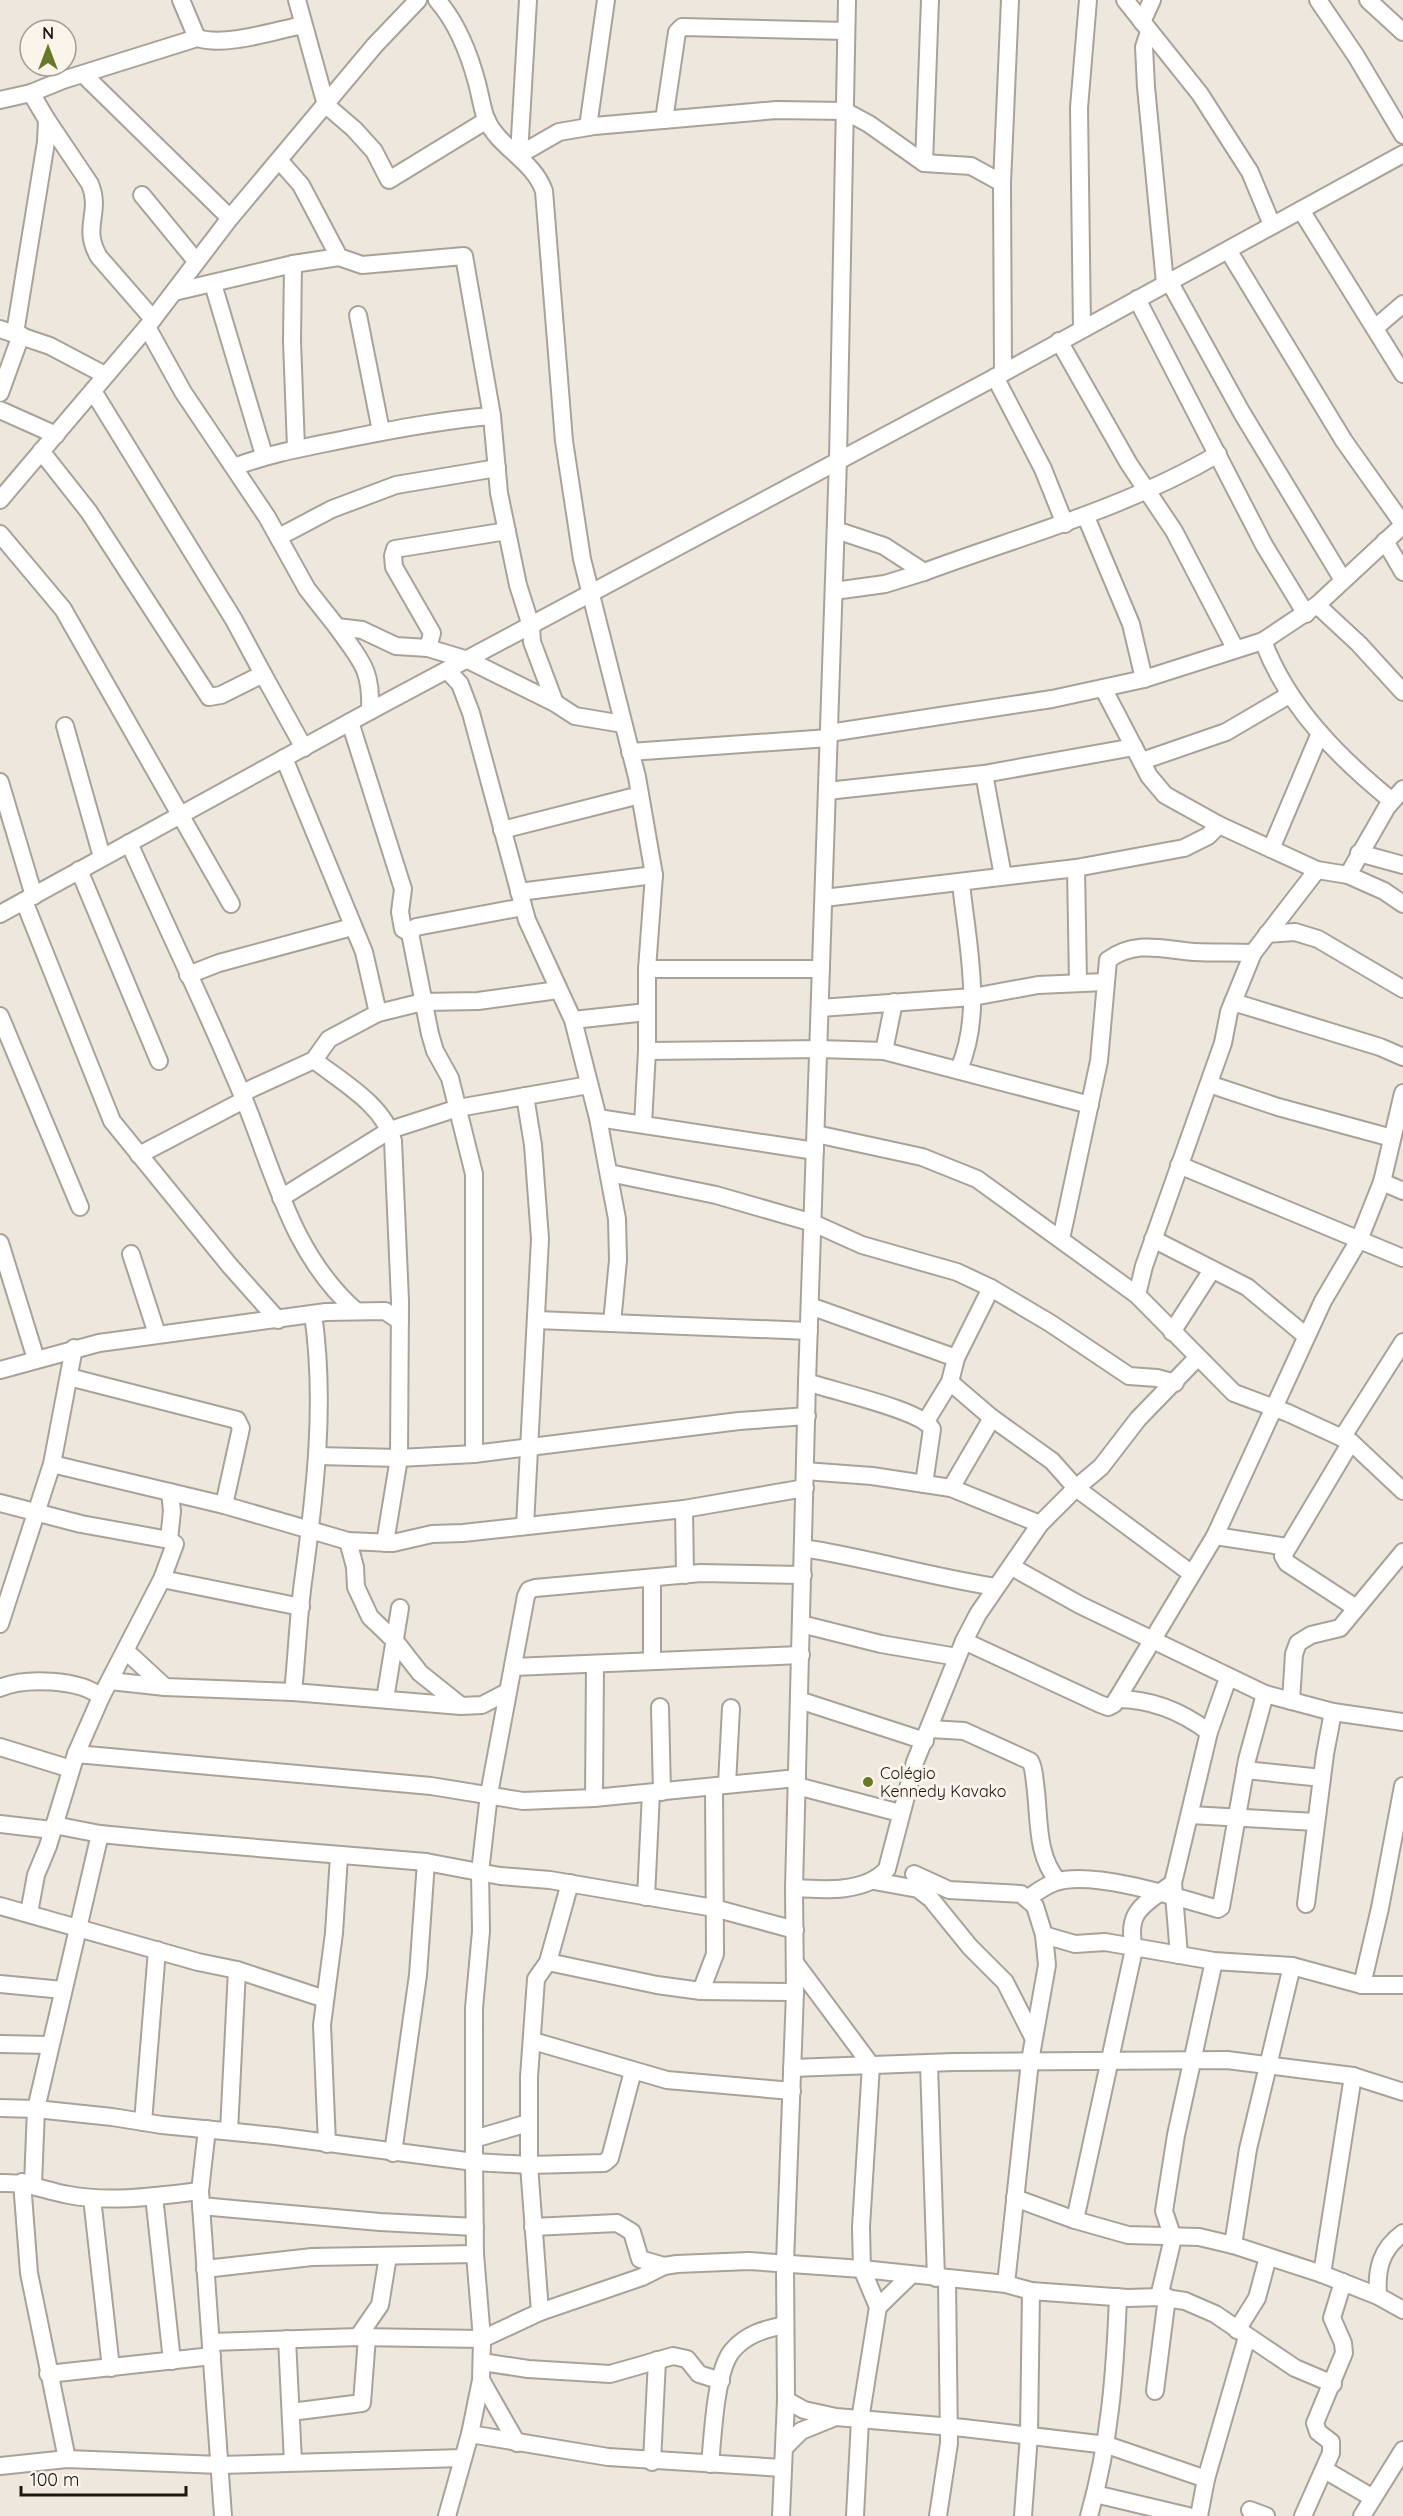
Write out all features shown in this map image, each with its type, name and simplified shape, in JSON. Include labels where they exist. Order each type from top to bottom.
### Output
[{"type":"street","points":[[181,0],[197,38]]},
{"type":"street","points":[[297,0],[326,105],[354,129],[374,152],[389,180],[487,120]]},
{"type":"street","points":[[2,494],[56,435],[150,323],[230,218],[375,45],[418,0]]},
{"type":"street","points":[[437,0],[449,15],[467,51],[487,120],[540,181],[546,203],[564,441],[582,559],[640,795],[654,875],[647,969],[647,1052],[643,1124]]},
{"type":"street","points":[[519,155],[528,0]]},
{"type":"street","points":[[588,127],[606,0]]},
{"type":"street","points":[[781,2516],[786,2400],[784,2263],[796,1964],[794,1888],[807,1382],[836,530],[847,0]]},
{"type":"street","points":[[924,163],[930,0]]},
{"type":"street","points":[[1010,0],[1002,183],[999,375],[1043,469],[1065,524]]},
{"type":"street","points":[[1082,328],[1079,108],[1088,0]]},
{"type":"street","points":[[1152,0],[1145,27],[1146,87],[1167,282],[1242,413],[1343,580]]},
{"type":"street","points":[[1318,0],[1352,49],[1403,135]]},
{"type":"street","points":[[1368,0],[1403,32]]},
{"type":"street","points":[[1130,1],[1145,27],[1200,94],[1250,172],[1272,225]]},
{"type":"street","points":[[0,99],[31,93],[197,38],[208,41],[223,40],[303,25]]},
{"type":"street","points":[[664,120],[677,32],[682,27],[846,31]]},
{"type":"street","points":[[83,74],[230,218]]},
{"type":"street","points":[[31,93],[90,184],[94,194],[89,238],[92,246],[150,323],[183,392],[279,537],[307,589],[337,627],[368,675],[371,686],[370,711]]},
{"type":"street","points":[[519,155],[559,132],[588,127],[777,110],[845,111],[858,117],[924,163],[971,166],[1002,183]]},
{"type":"street","points":[[0,393],[46,142],[47,120]]},
{"type":"street","points":[[0,914],[370,711],[999,375],[1403,154]]},
{"type":"street","points":[[279,160],[301,185],[339,257]]},
{"type":"street","points":[[142,195],[196,261]]},
{"type":"street","points":[[1301,210],[1403,374]]},
{"type":"street","points":[[630,752],[829,735],[991,710],[1103,688],[1143,679],[1263,641],[1311,609],[1403,524],[1344,441],[1228,249]]},
{"type":"street","points":[[174,291],[213,284],[293,264],[339,257],[362,265],[464,256],[492,416],[496,468],[507,531],[518,585],[531,626],[532,642],[555,703]]},
{"type":"street","points":[[293,264],[292,341],[296,448]]},
{"type":"street","points":[[213,284],[264,455]]},
{"type":"street","points":[[1137,299],[1264,544],[1311,609],[1359,644],[1403,692]]},
{"type":"street","points":[[1375,328],[1403,304]]},
{"type":"street","points":[[358,315],[381,431]]},
{"type":"street","points":[[12,332],[65,352],[105,375]]},
{"type":"street","points":[[1059,341],[1148,492],[1174,531],[1235,648]]},
{"type":"street","points":[[93,391],[234,620],[304,748]]},
{"type":"street","points":[[0,410],[56,435]]},
{"type":"street","points":[[234,468],[264,455],[296,448],[436,421],[492,416]]},
{"type":"street","points":[[41,451],[88,512],[209,697],[221,695],[263,675]]},
{"type":"street","points":[[834,591],[885,584],[1086,517],[1148,492],[1218,454]]},
{"type":"street","points":[[279,537],[332,509],[396,485],[496,468]]},
{"type":"street","points":[[1086,517],[1131,624],[1143,679]]},
{"type":"street","points":[[836,530],[884,546],[924,572]]},
{"type":"street","points":[[428,648],[432,633],[394,567],[395,549],[507,531]]},
{"type":"street","points":[[0,534],[63,609],[182,813],[231,904]]},
{"type":"street","points":[[1385,541],[1403,572]]},
{"type":"street","points":[[337,627],[362,630],[396,646],[428,648],[468,660],[555,703],[574,716],[623,724]]},
{"type":"street","points":[[1263,641],[1274,671],[1289,695],[1320,733],[1356,771],[1398,795],[1359,853],[1348,874]]},
{"type":"street","points":[[448,671],[460,684],[471,713],[521,900],[558,990],[573,1020],[598,1118],[617,1219],[612,1323]]},
{"type":"street","points":[[1103,688],[1149,776],[1166,795],[1219,825],[1271,849],[1317,870],[1348,874],[1384,891],[1403,904]]},
{"type":"street","points":[[827,791],[1138,754],[1226,732],[1289,695]]},
{"type":"street","points":[[350,722],[403,889],[400,912],[403,929],[410,933],[435,1051],[450,1078],[475,1186],[474,1454]]},
{"type":"street","points":[[65,726],[102,857]]},
{"type":"street","points":[[1271,849],[1320,733]]},
{"type":"street","points":[[284,758],[364,952],[378,1013]]},
{"type":"street","points":[[984,774],[1003,876]]},
{"type":"street","points":[[0,782],[29,898],[103,1102],[117,1128],[278,1320]]},
{"type":"street","points":[[502,830],[640,795]]},
{"type":"street","points":[[824,898],[1076,868],[1184,848],[1208,836],[1219,825]]},
{"type":"street","points":[[129,843],[243,1097],[281,1198],[321,1276],[356,1311]]},
{"type":"street","points":[[1359,853],[1403,865]]},
{"type":"street","points":[[1076,868],[1078,981]]},
{"type":"street","points":[[80,870],[159,1061]]},
{"type":"street","points":[[1137,1295],[1153,1239],[1223,1043],[1233,1002],[1253,953],[1317,870]]},
{"type":"street","points":[[410,933],[417,927],[521,900],[654,875]]},
{"type":"street","points":[[959,1070],[968,1044],[973,997],[961,883]]},
{"type":"street","points":[[188,975],[219,963],[352,927]]},
{"type":"street","points":[[1267,934],[1295,932],[1318,939],[1403,989]]},
{"type":"street","points":[[1061,1239],[1104,1027],[1108,960],[1117,953],[1143,946],[1194,952],[1253,953]]},
{"type":"street","points":[[647,969],[821,969]]},
{"type":"street","points":[[820,1008],[973,997],[1038,985],[1078,981],[1105,982]]},
{"type":"street","points":[[139,1155],[315,1060],[329,1039],[378,1013],[423,1002],[478,1001],[558,990]]},
{"type":"street","points":[[884,1052],[894,1002]]},
{"type":"street","points":[[1233,1002],[1403,1057]]},
{"type":"street","points":[[573,1020],[647,1012]]},
{"type":"street","points":[[0,1016],[80,1207]]},
{"type":"street","points":[[647,1052],[819,1049],[884,1052],[1090,1105]]},
{"type":"street","points":[[315,1060],[367,1102],[390,1130],[395,1156],[400,1301],[399,1458],[380,1543],[355,1567]]},
{"type":"street","points":[[1209,1084],[1278,1107],[1397,1128]]},
{"type":"street","points":[[281,1198],[390,1130],[458,1108],[589,1085]]},
{"type":"street","points":[[964,1641],[1100,1704],[1108,1707],[1117,1700],[1215,1536],[1306,1336],[1330,1287],[1359,1240],[1382,1182],[1397,1128],[1403,1093]]},
{"type":"street","points":[[525,1096],[538,1198],[537,1320],[527,1447],[525,1526]]},
{"type":"street","points":[[598,1118],[815,1151]]},
{"type":"street","points":[[816,1134],[946,1165],[993,1190],[1137,1295],[1234,1393],[1347,1440],[1403,1491]]},
{"type":"street","points":[[1179,1165],[1403,1258]]},
{"type":"street","points":[[609,1173],[716,1195],[813,1223],[862,1245],[957,1272],[992,1288],[1129,1376],[1157,1378],[1175,1383]]},
{"type":"street","points":[[1382,1182],[1403,1191]]},
{"type":"street","points":[[1153,1239],[1247,1287],[1306,1336]]},
{"type":"street","points":[[0,1243],[36,1359]]},
{"type":"street","points":[[131,1254],[157,1334]]},
{"type":"street","points":[[1172,1332],[1212,1270]]},
{"type":"street","points":[[926,1421],[950,1382],[956,1358],[992,1288]]},
{"type":"street","points":[[0,1370],[74,1348],[157,1334],[313,1314],[385,1311],[400,1301]]},
{"type":"street","points":[[810,1305],[956,1358]]},
{"type":"street","points":[[385,1311],[400,1321]]},
{"type":"street","points":[[293,1692],[300,1607],[312,1530],[317,1456],[318,1405],[313,1314]]},
{"type":"street","points":[[537,1320],[809,1331]]},
{"type":"street","points":[[1356,1608],[1283,1561],[1287,1547],[1403,1342]]},
{"type":"street","points":[[0,1624],[52,1464],[74,1348]]},
{"type":"street","points":[[874,1881],[887,1869],[915,1762],[928,1735],[957,1657],[996,1587],[1040,1524],[1101,1467],[1138,1419],[1197,1358]]},
{"type":"street","points":[[69,1377],[237,1420],[241,1428],[224,1505]]},
{"type":"street","points":[[807,1382],[900,1410],[926,1421],[932,1430],[924,1484]]},
{"type":"street","points":[[950,1382],[992,1418],[1052,1461],[1076,1488],[1192,1574]]},
{"type":"street","points":[[317,1456],[399,1458],[474,1454],[739,1420],[807,1416]]},
{"type":"street","points":[[951,1488],[992,1418]]},
{"type":"street","points":[[52,1464],[224,1505],[348,1541],[380,1543],[407,1542],[432,1534],[684,1509],[805,1479],[872,1476],[951,1488],[1040,1524]]},
{"type":"street","points":[[169,1540],[172,1511],[170,1492]]},
{"type":"street","points":[[0,1503],[36,1510],[81,1524],[174,1542],[162,1579],[126,1652],[101,1696],[73,1762],[36,1875],[29,1913]]},
{"type":"street","points":[[684,1509],[685,1575]]},
{"type":"street","points":[[1215,1536],[1287,1547]]},
{"type":"street","points":[[348,1541],[360,1599],[370,1617],[395,1641],[420,1673],[461,1706]]},
{"type":"street","points":[[803,1548],[881,1561],[951,1580],[996,1587]]},
{"type":"street","points":[[1291,1701],[1294,1654],[1298,1643],[1311,1635],[1340,1628],[1403,1552]]},
{"type":"street","points":[[1012,1567],[1080,1605],[1264,1694],[1333,1712],[1403,1722]]},
{"type":"street","points":[[447,2516],[470,2434],[481,2380],[482,2339],[475,2254],[474,2162],[474,2008],[481,1931],[480,1872],[489,1794],[526,1596],[529,1590],[685,1575],[802,1575]]},
{"type":"street","points":[[162,1579],[300,1607]]},
{"type":"street","points":[[652,1579],[652,1662]]},
{"type":"street","points":[[385,1699],[400,1608]]},
{"type":"street","points":[[801,1624],[881,1644],[957,1657]]},
{"type":"street","points":[[126,1652],[165,1687]]},
{"type":"street","points":[[513,1667],[801,1655]]},
{"type":"street","points":[[594,1798],[595,1665]]},
{"type":"street","points":[[1179,1955],[1168,1891],[1190,1815],[1209,1732],[1228,1678]]},
{"type":"street","points":[[110,1681],[165,1687],[293,1692],[461,1706],[482,1705],[507,1692]]},
{"type":"street","points":[[0,1688],[19,1684],[54,1682],[84,1687],[101,1696]]},
{"type":"street","points":[[1028,1898],[1053,1883],[1100,1881],[1168,1891],[1218,1909],[1221,1907],[1245,1770],[1264,1694]]},
{"type":"street","points":[[799,1700],[928,1735],[964,1731],[1027,1757],[1033,1764],[1042,1854],[1053,1883]]},
{"type":"street","points":[[1117,1700],[1137,1700],[1178,1712],[1209,1732]]},
{"type":"street","points":[[482,1705],[502,1720]]},
{"type":"street","points":[[646,1897],[657,1792],[660,1707]]},
{"type":"street","points":[[701,1991],[715,1960],[714,1908],[721,1785],[731,1708]]},
{"type":"street","points":[[1306,1904],[1333,1712]]},
{"type":"street","points":[[0,1747],[73,1762],[431,1786],[489,1794],[523,1802],[594,1798],[721,1785],[797,1782],[900,1813]]},
{"type":"street","points":[[1245,1770],[1322,1778]]},
{"type":"street","points":[[1362,1985],[1395,1834],[1403,1786]]},
{"type":"street","points":[[1190,1815],[1316,1822]]},
{"type":"street","points":[[0,1824],[426,1862],[480,1872],[570,1883],[714,1908],[795,1930]]},
{"type":"street","points":[[67,2459],[29,2273],[28,2183],[36,2109],[100,1834]]},
{"type":"street","points":[[895,1844],[916,1881],[970,1947],[1005,1982],[1033,2037]]},
{"type":"street","points":[[327,2144],[321,2052],[334,1933],[339,1856]]},
{"type":"street","points":[[393,2153],[418,1975],[426,1862]]},
{"type":"street","points":[[794,1888],[836,1889],[874,1881],[916,1881],[949,1890],[1012,1893],[1028,1898],[1039,1913],[1047,1965],[1033,2037],[1006,2284]]},
{"type":"street","points":[[540,2312],[528,2123],[536,1979],[548,1962],[570,1883]]},
{"type":"street","points":[[1075,2220],[1112,2060],[1134,1949],[1131,1923],[1143,1904],[1168,1891]]},
{"type":"street","points":[[0,1906],[237,1970],[325,1999]]},
{"type":"street","points":[[1044,1935],[1075,1944],[1105,1942],[1134,1949],[1214,1961],[1292,1966],[1362,1985],[1403,1985]]},
{"type":"street","points":[[143,2122],[157,1950]]},
{"type":"street","points":[[1155,2391],[1163,2297],[1173,2238],[1164,2211],[1190,2059],[1214,1961]]},
{"type":"street","points":[[548,1962],[657,1985],[701,1991],[795,1992]]},
{"type":"street","points":[[796,1964],[871,2065],[861,2227],[862,2269],[878,2307],[860,2420],[855,2516]]},
{"type":"street","points":[[1233,2245],[1248,2149],[1292,1966]]},
{"type":"street","points":[[229,2131],[237,1970]]},
{"type":"street","points":[[0,1984],[63,1990]]},
{"type":"street","points":[[533,2041],[633,2072],[667,2080],[792,2091]]},
{"type":"street","points":[[0,2044],[50,2045]]},
{"type":"street","points":[[792,2068],[1190,2059],[1270,2063],[1353,2076],[1403,2092]]},
{"type":"street","points":[[929,2064],[949,2426],[948,2459],[938,2516]]},
{"type":"street","points":[[0,2108],[36,2109],[474,2162],[529,2165],[608,2162],[633,2072]]},
{"type":"street","points":[[1322,2274],[1353,2076]]},
{"type":"street","points":[[474,2139],[528,2123]]},
{"type":"street","points":[[207,2129],[200,2198],[223,2516]]},
{"type":"street","points":[[0,2183],[28,2183],[68,2195],[92,2198],[154,2196],[200,2198],[380,2222],[475,2227]]},
{"type":"street","points":[[154,2196],[172,2361]]},
{"type":"street","points":[[92,2198],[111,2368]]},
{"type":"street","points":[[1015,2198],[1075,2220],[1128,2235],[1199,2237],[1233,2245],[1351,2285],[1403,2310]]},
{"type":"street","points":[[533,2227],[617,2223],[632,2232],[640,2259],[664,2266]]},
{"type":"street","points":[[1378,2296],[1376,2274],[1387,2248],[1403,2233]]},
{"type":"street","points":[[206,2269],[292,2258],[475,2254]]},
{"type":"street","points":[[291,2412],[362,2403],[363,2337],[380,2305],[388,2256]]},
{"type":"street","points":[[1199,2516],[1242,2334],[1257,2298],[1268,2257]]},
{"type":"street","points":[[48,2374],[172,2361],[212,2349],[287,2339],[363,2337],[482,2339],[540,2312],[642,2277],[664,2266],[719,2261],[862,2269],[1006,2284],[1031,2290],[1118,2297],[1163,2297],[1215,2314],[1295,2368],[1333,2384]]},
{"type":"street","points":[[1303,2516],[1325,2470],[1332,2445],[1318,2432],[1315,2423],[1333,2384],[1345,2349],[1332,2318],[1351,2285],[1376,2274]]},
{"type":"street","points":[[878,2307],[911,2275]]},
{"type":"street","points":[[1023,2516],[1029,2435],[1031,2290]]},
{"type":"street","points":[[1089,2516],[1107,2445],[1114,2395],[1118,2297]]},
{"type":"street","points":[[710,2464],[716,2402],[732,2352],[741,2343],[764,2329],[785,2325]]},
{"type":"street","points":[[287,2339],[293,2462]]},
{"type":"street","points":[[482,2362],[528,2369],[610,2374],[657,2360],[681,2357],[687,2359],[695,2371],[721,2381]]},
{"type":"street","points":[[651,2462],[657,2360]]},
{"type":"street","points":[[481,2380],[517,2443]]},
{"type":"street","points":[[786,2400],[804,2410],[836,2417],[949,2426],[1107,2445],[1206,2479]]},
{"type":"street","points":[[784,2448],[801,2431],[836,2417]]},
{"type":"street","points":[[470,2434],[651,2462],[783,2468]]},
{"type":"street","points":[[1362,2516],[1403,2450]]},
{"type":"street","points":[[0,2466],[67,2459],[220,2465],[463,2458]]},
{"type":"street","points":[[1325,2470],[1373,2498]]},
{"type":"street","points":[[1095,2494],[1188,2516]]},
{"type":"place","name":"Colégio Kennedy Kavako","points":[[868,1782]]}]
